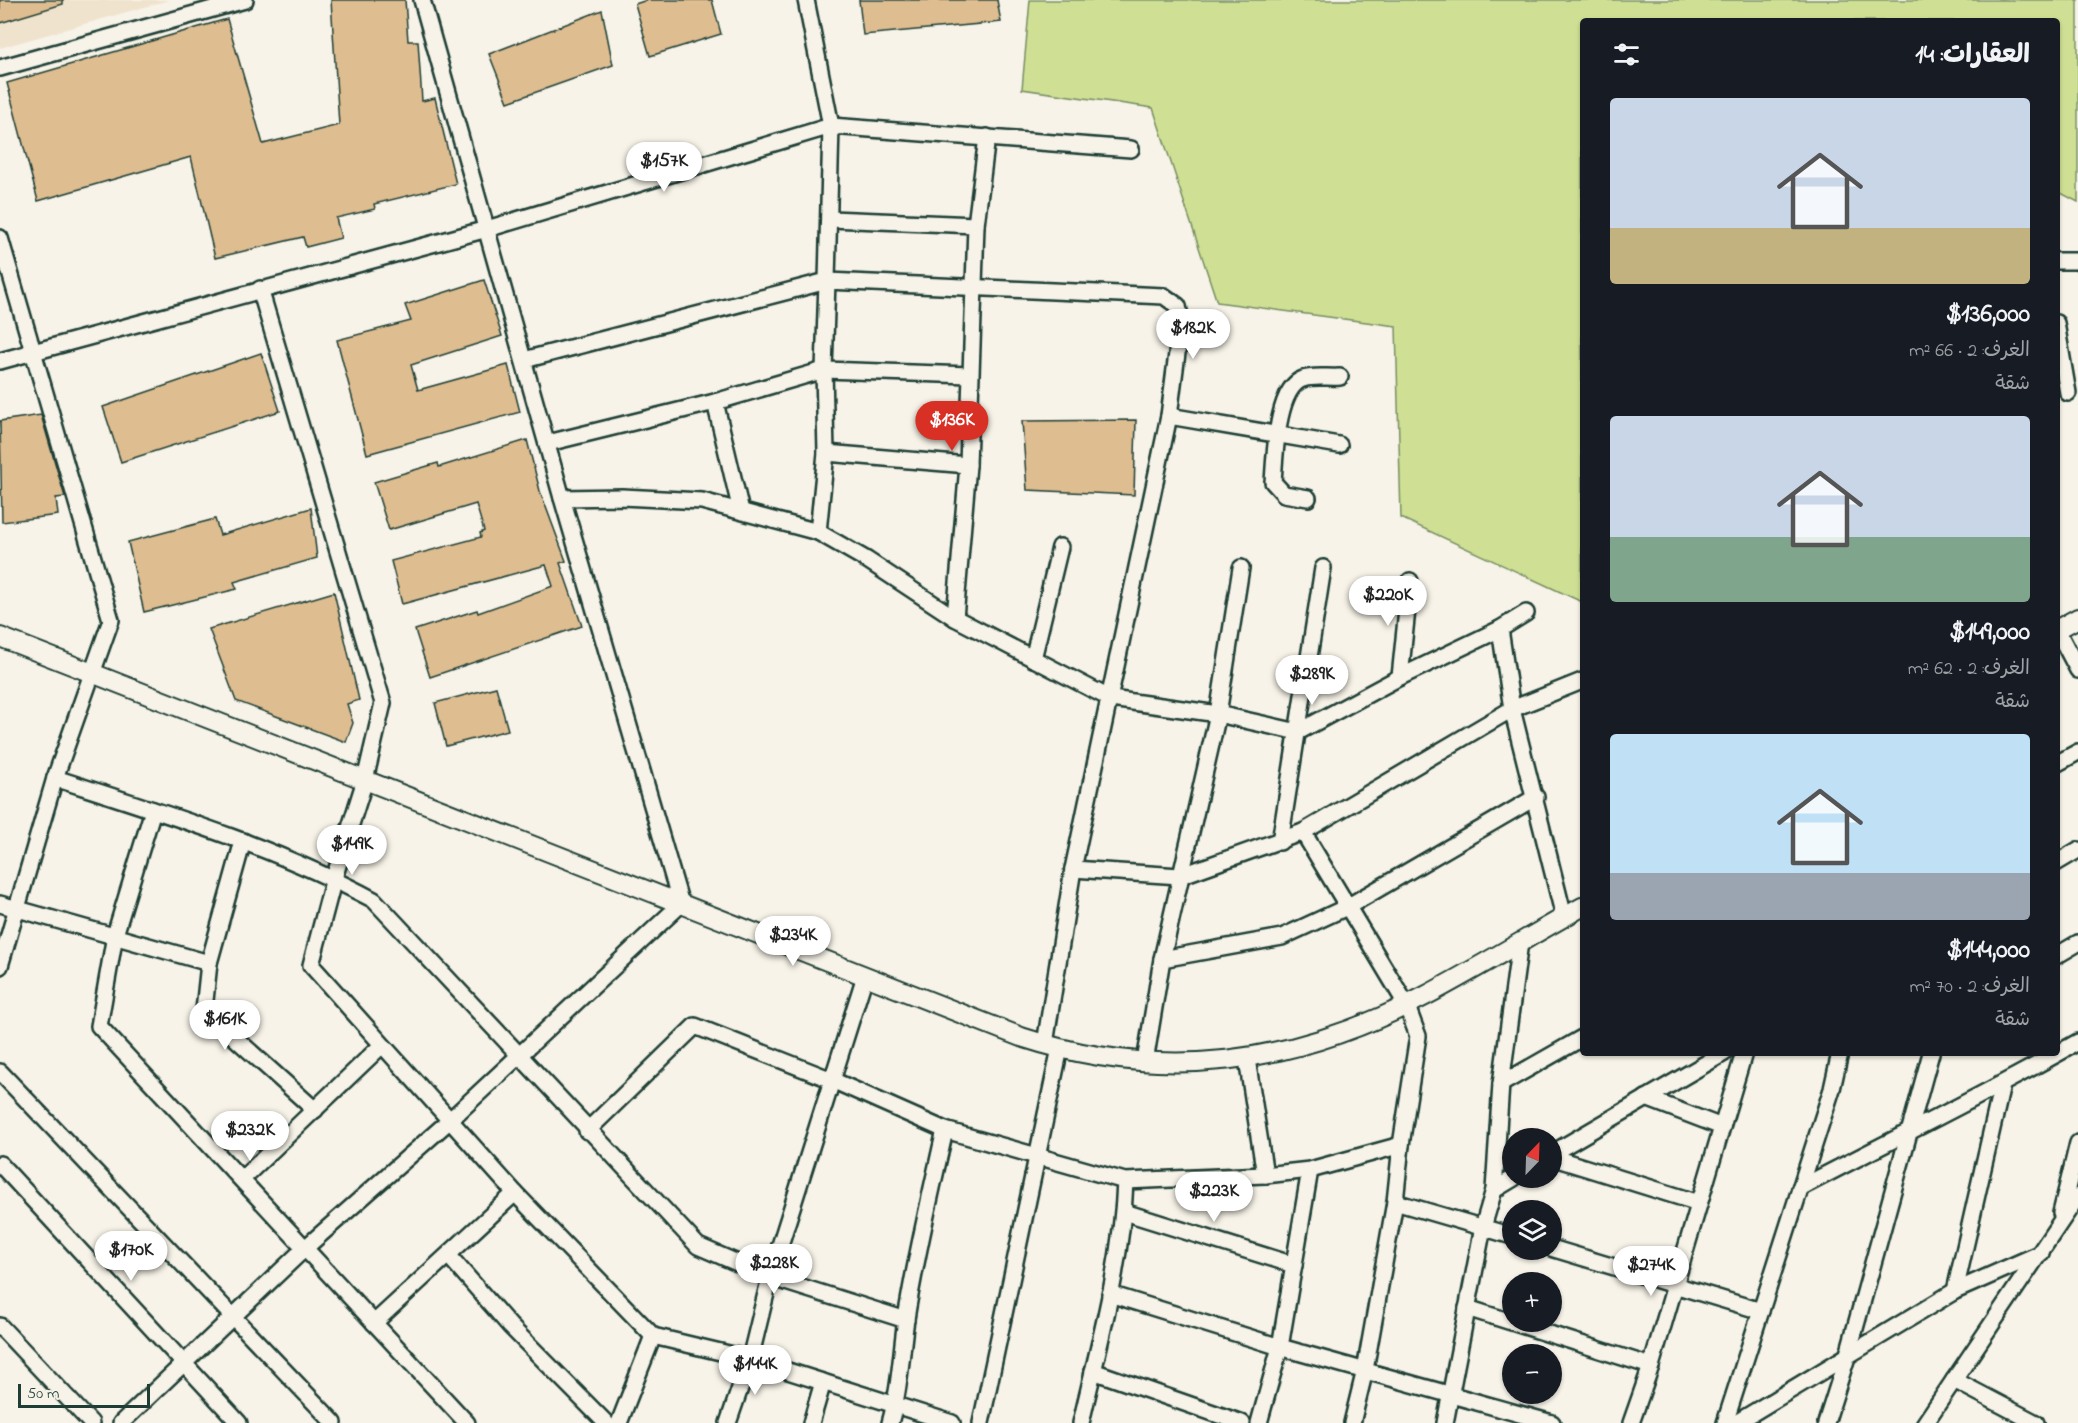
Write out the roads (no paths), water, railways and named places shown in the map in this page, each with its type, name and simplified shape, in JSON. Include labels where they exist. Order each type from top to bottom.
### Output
[{"type":"street","points":[[0,68],[245,0]]},
{"type":"street","points":[[422,0],[562,498],[681,904]]},
{"type":"street","points":[[806,0],[831,126],[824,370],[826,453],[818,532]]},
{"type":"street","points":[[0,361],[487,229],[831,126],[1131,149]]},
{"type":"street","points":[[955,618],[968,465],[976,225],[987,137]]},
{"type":"street","points":[[830,219],[976,225]]},
{"type":"street","points":[[0,238],[35,351],[111,620],[55,778],[0,966]]},
{"type":"street","points":[[2060,261],[2078,261]]},
{"type":"street","points":[[524,360],[827,281],[1164,296],[1178,306],[1181,322],[1169,416],[1111,699],[1073,869],[1036,1158],[981,1423]]},
{"type":"street","points":[[260,289],[383,703],[365,780],[334,878],[311,965],[381,1046],[515,1193],[653,1336],[750,1359],[952,1423]]},
{"type":"street","points":[[2060,346],[2068,393]]},
{"type":"street","points":[[548,443],[715,402],[824,370],[970,375]]},
{"type":"street","points":[[1308,498],[1284,494],[1273,482],[1277,434],[1288,390],[1303,379],[1340,377]]},
{"type":"street","points":[[715,402],[741,511]]},
{"type":"street","points":[[1169,416],[1339,445]]},
{"type":"street","points":[[826,453],[968,465]]},
{"type":"street","points":[[562,498],[622,497],[702,501],[818,532],[867,560],[955,618],[1111,699],[1218,714],[1298,732],[1400,676],[1500,629],[1526,614]]},
{"type":"street","points":[[1033,658],[1060,547]]},
{"type":"street","points":[[1145,1062],[1162,959],[1218,714],[1241,568]]},
{"type":"street","points":[[1280,842],[1323,568]]},
{"type":"street","points":[[1400,676],[1410,581]]},
{"type":"street","points":[[2060,628],[2078,618]]},
{"type":"street","points":[[1500,629],[1512,709],[1536,797],[1564,917]]},
{"type":"street","points":[[2,637],[865,976],[1052,1046],[1145,1062],[1197,1064],[1248,1059],[1290,1049],[1355,1027],[1406,1004],[1580,908]]},
{"type":"street","points":[[2060,637],[2078,670]]},
{"type":"street","points":[[1073,869],[1180,876],[1280,842],[1303,832],[1512,709],[1580,682]]},
{"type":"street","points":[[2060,762],[2078,752]]},
{"type":"street","points":[[55,778],[243,841],[334,878],[374,900],[587,1131],[698,1246],[770,1277],[906,1320]]},
{"type":"street","points":[[1162,959],[1282,938],[1347,907],[1536,797]]},
{"type":"street","points":[[153,810],[115,935],[99,1026],[467,1423]]},
{"type":"street","points":[[1303,832],[1406,1004],[1418,1036],[1401,1145],[1395,1202],[1365,1370],[1352,1423]]},
{"type":"street","points":[[243,841],[209,963],[204,1010],[315,1110]]},
{"type":"street","points":[[2060,861],[2078,850]]},
{"type":"street","points":[[0,904],[209,963]]},
{"type":"street","points":[[121,1423],[304,1249],[449,1121],[681,904]]},
{"type":"street","points":[[1445,1423],[1484,1227],[1494,1190],[1501,1084],[1520,942]]},
{"type":"street","points":[[2060,954],[2078,943]]},
{"type":"street","points":[[728,1423],[750,1359],[770,1277],[865,976]]},
{"type":"street","points":[[587,1131],[695,1026],[832,1080],[945,1130],[1036,1158],[1125,1181],[1264,1175],[1310,1170],[1401,1145]]},
{"type":"street","points":[[1501,1084],[1580,1039]]},
{"type":"street","points":[[2060,1052],[2078,1042]]},
{"type":"street","points":[[242,1179],[381,1046]]},
{"type":"street","points":[[1562,1149],[1719,1056]]},
{"type":"street","points":[[1631,1423],[1651,1366],[1743,1056]]},
{"type":"street","points":[[1725,1423],[1832,1089],[1839,1056]]},
{"type":"street","points":[[1826,1423],[1848,1354],[1931,1056]]},
{"type":"street","points":[[1800,1188],[1912,1128],[2002,1085],[2053,1056]]},
{"type":"street","points":[[1248,1059],[1264,1175]]},
{"type":"street","points":[[0,1072],[334,1423]]},
{"type":"street","points":[[1955,1291],[2002,1085]]},
{"type":"street","points":[[1646,1098],[1722,1127]]},
{"type":"street","points":[[890,1423],[896,1405],[906,1320],[923,1227],[945,1130]]},
{"type":"street","points":[[2060,1220],[2078,1143]]},
{"type":"street","points":[[1562,1159],[1699,1203]]},
{"type":"street","points":[[0,1164],[239,1423]]},
{"type":"street","points":[[1259,1423],[1280,1347],[1310,1170]]},
{"type":"street","points":[[1081,1423],[1110,1294],[1124,1212],[1125,1181]]},
{"type":"street","points":[[1494,1190],[1502,1185]]},
{"type":"street","points":[[374,1323],[515,1193]]},
{"type":"street","points":[[1925,1423],[2042,1253],[2060,1220],[2078,1196]]},
{"type":"street","points":[[1395,1202],[1502,1233]]},
{"type":"street","points":[[1124,1212],[1294,1265]]},
{"type":"street","points":[[1562,1251],[1674,1287],[1761,1311]]},
{"type":"street","points":[[1736,1423],[1955,1291],[2042,1253]]},
{"type":"street","points":[[449,1256],[510,1326],[606,1423]]},
{"type":"street","points":[[1110,1294],[1280,1347],[1552,1423]]},
{"type":"street","points":[[1467,1308],[1651,1366]]},
{"type":"street","points":[[0,1326],[92,1423]]},
{"type":"street","points":[[619,1423],[653,1336]]},
{"type":"street","points":[[1093,1371],[1242,1423]]},
{"type":"street","points":[[1954,1380],[2036,1423]]},
{"type":"street","points":[[811,1423],[823,1382]]}]
